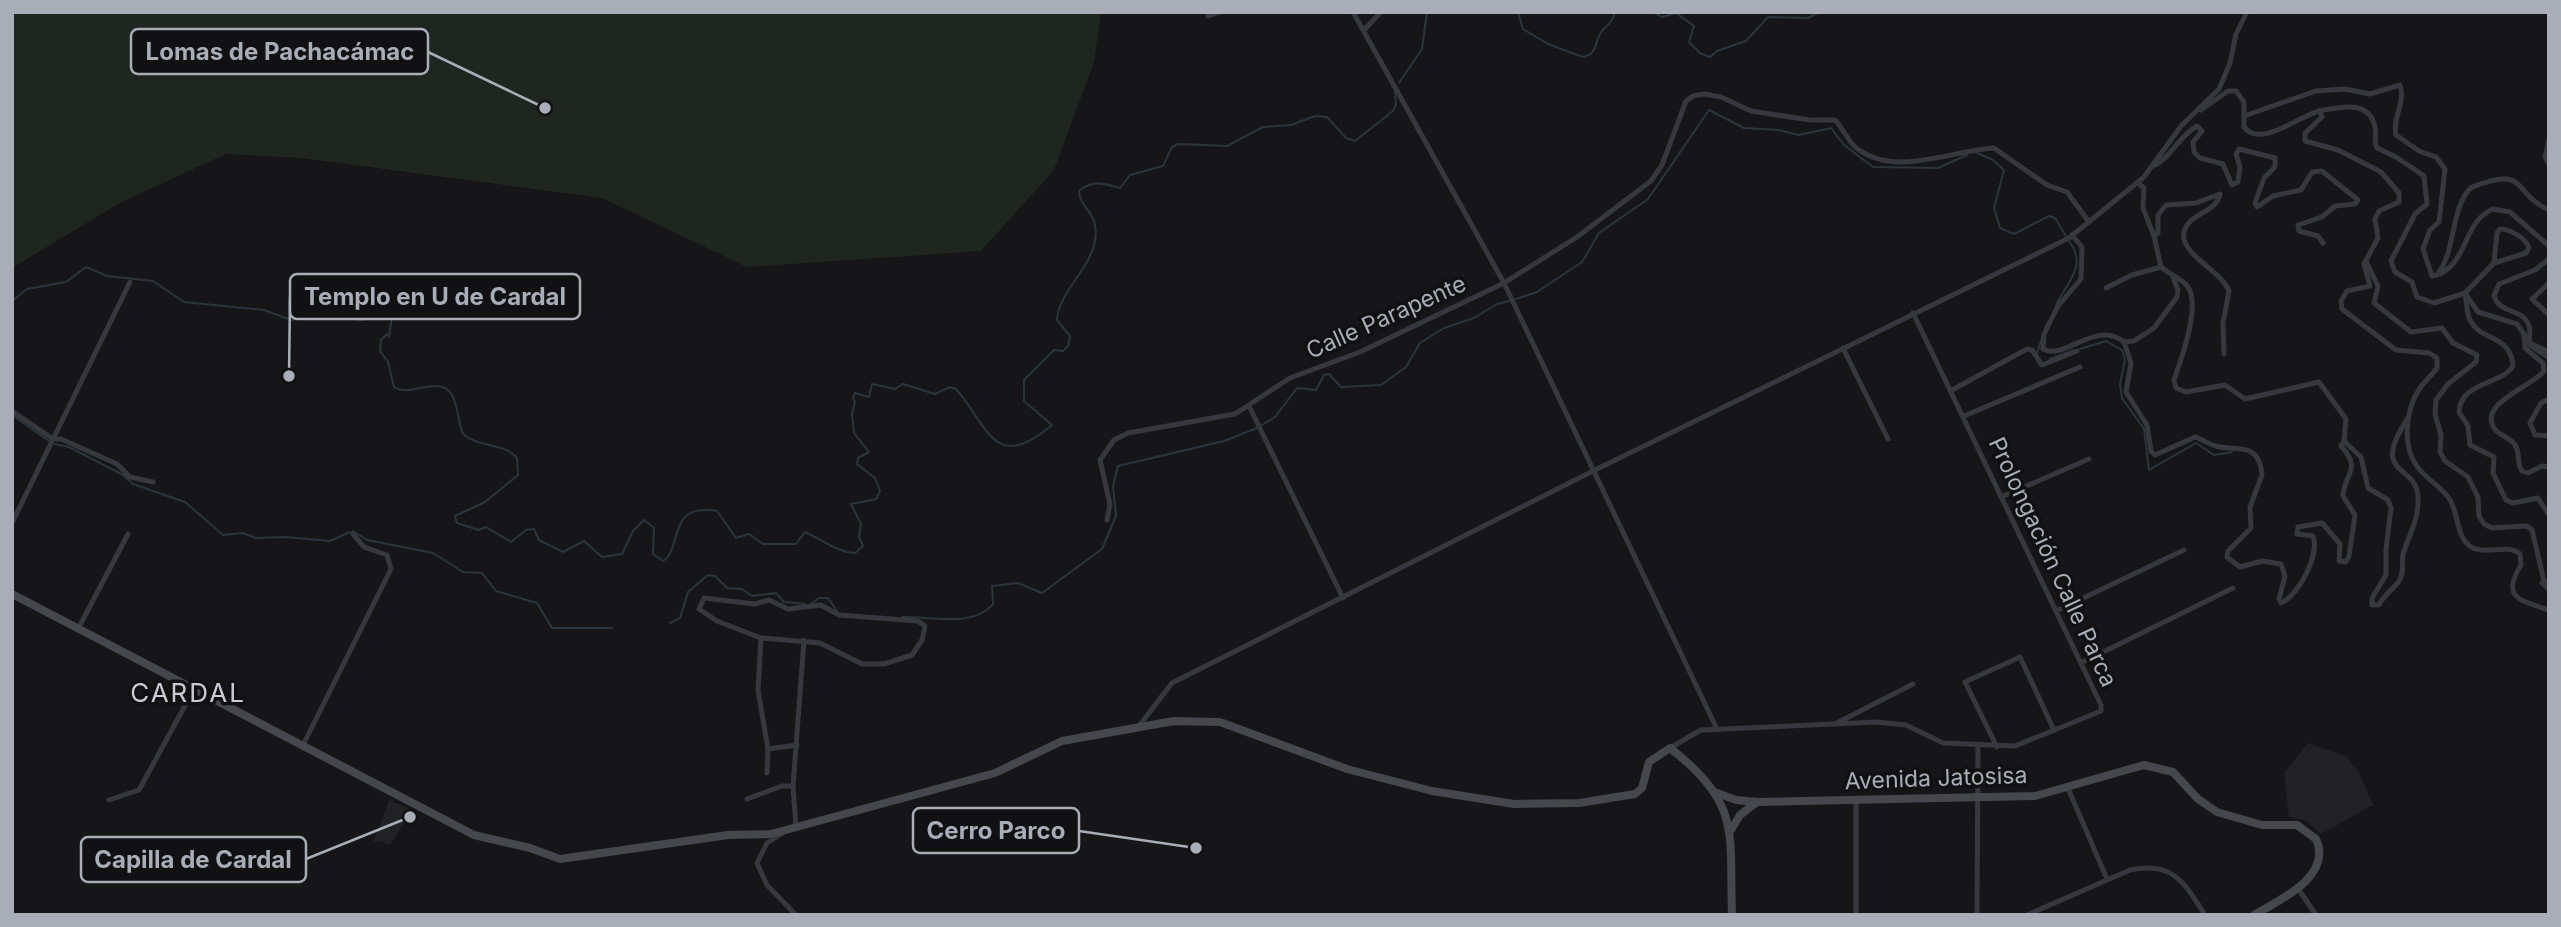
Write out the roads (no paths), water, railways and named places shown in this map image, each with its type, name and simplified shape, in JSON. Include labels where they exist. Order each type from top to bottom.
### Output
[{"type":"street","points":[[1208,16],[1220,12]]},
{"type":"street","points":[[1353,12],[1504,283],[1717,729]]},
{"type":"street","points":[[1364,30],[1381,12]]},
{"type":"street","points":[[1139,726],[1172,683],[1595,470],[2072,235],[2138,183],[2192,114],[2224,81],[2235,34],[2247,12]]},
{"type":"street","points":[[2244,116],[2316,91],[2345,89],[2370,94],[2400,85],[2402,94],[2394,127],[2396,135],[2419,151],[2436,157],[2445,169],[2439,222],[2430,230],[2423,251],[2430,275],[2437,275],[2449,268],[2459,257],[2474,222],[2493,209],[2510,212],[2549,246]]},
{"type":"street","points":[[2192,114],[2230,90],[2242,97],[2244,127],[2249,133],[2267,134],[2318,111],[2348,106],[2364,111],[2374,124],[2377,148],[2399,158],[2407,167],[2424,176],[2427,204],[2415,214],[2407,233],[2393,254],[2394,270],[2412,282],[2417,297],[2430,303],[2440,303],[2465,293],[2494,263],[2525,254],[2528,250],[2527,242],[2506,229],[2500,229],[2497,233],[2494,263]]},
{"type":"street","name":"Calle Parapente","points":[[1107,520],[1110,504],[1100,460],[1114,440],[1140,430],[1226,417],[1249,406],[1290,378],[1360,352],[1504,283],[1577,237],[1651,181],[1661,165],[1686,101],[1704,94],[1751,111],[1810,120],[1835,120],[1858,150],[1887,160],[1930,159],[1994,148],[2047,185],[2067,192],[2088,222]]},
{"type":"street","points":[[2318,111],[2322,117],[2305,133],[2305,141],[2338,150],[2381,172],[2400,195],[2397,204],[2382,209],[2376,216],[2378,238],[2365,258],[2364,267],[2371,284],[2367,288],[2354,288],[2345,293],[2341,303],[2343,311],[2396,350],[2429,353],[2438,360],[2436,370],[2417,392],[2408,418],[2396,437],[2393,453],[2398,469],[2417,491],[2415,528],[2403,556],[2402,577],[2376,607],[2371,602],[2386,575],[2385,549],[2391,505],[2368,488],[2361,457],[2344,441]]},
{"type":"street","points":[[2153,166],[2161,162],[2186,132],[2197,126],[2202,131],[2193,142],[2193,152],[2200,158],[2223,164],[2232,185],[2238,181],[2236,154],[2239,149],[2275,158],[2275,167],[2261,182],[2255,204],[2258,207],[2273,196],[2301,190],[2312,172],[2322,170],[2358,200],[2355,204],[2335,206],[2322,217],[2298,225],[2299,231],[2318,236],[2323,243]]},
{"type":"street","points":[[2549,139],[2545,157],[2549,164]]},
{"type":"street","points":[[2437,275],[2454,242],[2460,205],[2472,187],[2503,178],[2511,180],[2522,186],[2537,204],[2549,211]]},
{"type":"street","points":[[2072,235],[2082,247],[2082,275],[2058,306],[2044,334],[2042,347],[2049,351],[2081,343],[2102,334],[2113,335],[2124,342],[2130,358],[2126,392],[2147,425],[2153,454],[2160,455],[2195,438],[2216,446],[2241,447],[2258,460],[2262,479],[2250,507],[2251,528],[2228,551],[2227,557],[2240,567],[2262,561],[2281,564],[2285,573],[2281,603],[2300,583],[2316,549],[2313,536],[2297,534],[2297,528],[2322,523],[2340,544],[2339,561],[2346,562],[2350,556],[2355,515],[2343,496],[2352,469],[2350,458],[2341,446],[2346,419],[2319,382],[2245,399],[2225,385],[2186,392],[2176,388],[2174,380],[2184,352],[2192,298],[2185,284],[2161,267],[2154,236],[2143,208],[2144,188],[2138,183]]},
{"type":"street","points":[[2154,236],[2158,233],[2159,212],[2166,205],[2196,203],[2220,194],[2217,202],[2189,223],[2184,236],[2187,249],[2208,265],[2229,290],[2223,323],[2224,354]]},
{"type":"street","points":[[2365,258],[2378,286],[2374,303],[2389,317],[2411,332],[2442,328],[2453,343],[2477,355],[2476,362],[2448,384],[2436,400],[2434,410],[2441,429],[2440,452],[2445,461],[2468,477],[2478,497],[2479,516],[2484,524],[2492,528],[2531,528],[2546,581],[2543,586],[2549,589]]},
{"type":"street","points":[[2528,342],[2530,327],[2526,320],[2499,305],[2494,290],[2501,282],[2535,270],[2549,259]]},
{"type":"street","points":[[2106,288],[2132,275],[2161,267]]},
{"type":"street","points":[[2124,342],[2134,341],[2154,328],[2177,297],[2178,290],[2173,277]]},
{"type":"street","points":[[12,523],[130,282]]},
{"type":"street","points":[[2549,283],[2532,299],[2549,314]]},
{"type":"street","points":[[2465,293],[2478,312],[2514,322],[2525,334],[2528,342],[2549,358]]},
{"type":"street","points":[[2465,293],[2473,324],[2485,334],[2498,338],[2514,364],[2510,371],[2477,386],[2460,404],[2459,415],[2468,426],[2469,444],[2494,457],[2493,473],[2506,500],[2513,503],[2538,498],[2549,515]]},
{"type":"street","name":"Prolongación Calle Parca","points":[[1670,748],[1696,731],[1876,722],[1906,725],[1936,741],[1978,746],[2015,746],[2102,709],[1913,313]]},
{"type":"street","points":[[2525,334],[2525,348],[2543,363],[2544,371],[2502,400],[2494,411],[2492,420],[2496,430],[2516,446],[2520,470],[2530,473],[2542,466],[2549,467]]},
{"type":"street","points":[[2528,342],[2549,352]]},
{"type":"street","points":[[1843,348],[1888,439]]},
{"type":"street","points":[[1952,390],[2027,349],[2032,350],[2042,365],[2077,351]]},
{"type":"street","points":[[1964,416],[2080,367]]},
{"type":"street","points":[[2549,399],[2541,404],[2530,423],[2535,435],[2549,436]]},
{"type":"street","points":[[1249,406],[1343,598]]},
{"type":"street","points":[[12,411],[53,439],[61,439],[117,464],[130,477],[153,482]]},
{"type":"street","points":[[2408,418],[2409,445],[2415,462],[2452,502],[2463,538],[2480,550],[2518,552],[2522,562],[2511,579],[2512,590],[2518,597],[2549,610]]},
{"type":"street","points":[[2001,497],[2089,458]]},
{"type":"street","points":[[78,629],[128,534]]},
{"type":"street","points":[[302,747],[391,569],[387,555],[364,547],[353,534]]},
{"type":"street","points":[[2056,611],[2183,550]]},
{"type":"street","points":[[2081,663],[2233,588]]},
{"type":"street","points":[[12,594],[193,691],[444,817],[474,835],[530,848],[551,858],[584,858],[718,836],[760,836],[995,773],[1062,741],[1174,722],[1220,722],[1348,769],[1432,791],[1514,804],[1578,803],[1635,794],[1642,788],[1648,762],[1670,748]]},
{"type":"street","points":[[710,598],[755,604],[769,600],[788,609],[821,605],[839,615],[905,619],[918,621],[926,628],[912,655],[884,664],[862,664],[820,643],[761,638],[703,614],[699,609],[700,601],[710,598]]},
{"type":"street","points":[[761,638],[758,699],[768,749],[767,772]]},
{"type":"street","points":[[793,828],[793,786],[804,640]]},
{"type":"street","points":[[1997,747],[1965,682],[2020,657],[2054,730]]},
{"type":"street","points":[[1833,725],[1913,684]]},
{"type":"street","points":[[109,800],[139,790],[193,691]]},
{"type":"street","points":[[768,749],[797,745]]},
{"type":"street","points":[[1977,915],[1978,746]]},
{"type":"street","name":"Avenida Jatosisa","points":[[1670,748],[1717,793],[1724,808],[1730,833],[1732,915]]},
{"type":"street","name":"Avenida Jatosisa","points":[[1717,793],[1737,800],[1757,802],[2035,796],[2150,765],[2173,772],[2199,799],[2217,812],[2262,825],[2303,827],[2316,839],[2320,857],[2315,870],[2297,887],[2254,915]]},
{"type":"street","points":[[747,799],[782,786],[793,786]]},
{"type":"street","points":[[2067,786],[2107,880]]},
{"type":"street","points":[[1856,800],[1856,915]]},
{"type":"street","points":[[1730,833],[1740,815],[1757,802]]},
{"type":"street","points":[[793,828],[767,843],[757,863],[767,885],[796,915]]},
{"type":"street","points":[[2027,915],[2044,912],[2107,880],[2147,866],[2163,869],[2185,884],[2205,915]]},
{"type":"street","points":[[2297,887],[2316,915]]},
{"type":"waterway","points":[[1399,83],[1422,49],[1427,12]]},
{"type":"waterway","points":[[1518,12],[1523,29],[1548,44],[1583,57],[1592,53],[1615,12]]},
{"type":"waterway","points":[[1653,12],[1662,17],[1676,13],[1694,26],[1689,42],[1700,53],[1710,57],[1717,51],[1746,41],[1768,17],[1808,18],[1820,12]]},
{"type":"waterway","points":[[12,301],[27,289],[66,282],[86,267],[107,276],[153,281],[184,302],[264,310],[291,320],[319,315],[361,320],[392,316],[389,337],[387,334],[381,340],[380,351],[388,362],[394,387],[401,390],[433,386],[447,389],[454,399],[463,434],[476,441],[505,449],[517,458],[518,475],[485,502],[455,516],[457,523],[479,530],[486,527],[511,542],[526,530],[534,529],[539,540],[563,552],[584,541],[602,557],[622,554],[633,531],[644,520],[654,528],[653,554],[663,561],[673,547],[678,528],[690,513],[701,510],[717,511],[736,538],[749,534],[763,544],[796,544],[805,532],[836,548],[855,553],[863,546],[859,537],[861,524],[851,504],[876,499],[880,491],[875,478],[857,464],[858,458],[869,452],[854,433],[852,414],[855,393],[869,397],[872,384],[895,389],[903,384],[935,394],[950,387],[956,389],[986,430],[995,440],[1005,445],[1017,445],[1033,439],[1052,425],[1024,401],[1024,380],[1054,350],[1063,351],[1068,346],[1070,336],[1057,320],[1059,309],[1092,252],[1096,231],[1095,223],[1082,202],[1079,191],[1094,184],[1120,188],[1130,175],[1163,166],[1172,147],[1178,144],[1227,146],[1263,127],[1291,125],[1315,116],[1327,117],[1346,138],[1355,141],[1393,111],[1396,105],[1395,90]]},
{"type":"waterway","points":[[1516,299],[1537,292],[1582,262],[1599,233],[1648,199],[1709,110],[1744,128],[1779,130],[1799,135],[1831,128],[1844,145],[1873,167],[1938,168],[1967,155]]},
{"type":"waterway","points":[[1975,152],[1993,160],[2004,170],[1994,208],[2000,228],[2014,234],[2049,216],[2055,218],[2066,236]]},
{"type":"waterway","points":[[2056,305],[2076,266],[2077,258],[2069,241]]},
{"type":"waterway","points":[[1262,425],[1275,417],[1297,388],[1316,390],[1324,375],[1329,374],[1341,387],[1381,385],[1406,367],[1420,343],[1444,328],[1474,318],[1497,304],[1509,301]]},
{"type":"waterway","points":[[2037,353],[2047,323]]},
{"type":"waterway","points":[[2080,349],[2106,341],[2122,350],[2125,360],[2120,384],[2122,398],[2144,429],[2149,470],[2196,443],[2214,455],[2232,452]]},
{"type":"waterway","points":[[2050,359],[2074,350]]},
{"type":"waterway","points":[[12,415],[49,441]]},
{"type":"waterway","points":[[902,617],[950,619],[974,616],[993,604],[992,586],[1018,583],[1042,593],[1102,549],[1116,516],[1113,486],[1118,466],[1224,441],[1257,428]]},
{"type":"waterway","points":[[55,444],[69,447],[123,475],[133,484],[185,502],[223,535],[243,533],[256,538],[285,537],[330,541],[350,532]]},
{"type":"waterway","points":[[353,531],[367,540],[433,553],[463,572],[482,573],[496,591],[537,603],[552,628],[612,628]]},
{"type":"waterway","points":[[670,623],[680,618],[688,592],[708,575],[715,576],[727,588],[742,589],[752,596],[776,593],[784,602],[805,604]]},
{"type":"waterway","points":[[811,604],[819,598],[828,598],[837,611]]},
{"type":"place","name":"Lomas de Pachacámac","points":[[545,108]]},
{"type":"place","name":"Templo en U de Cardal","points":[[289,376]]},
{"type":"place","name":"Capilla de Cardal","points":[[410,817]]},
{"type":"place","name":"Cerro Parco","points":[[1196,848]]},
{"type":"district","name":"CARDAL","points":[[188,692]]}]
